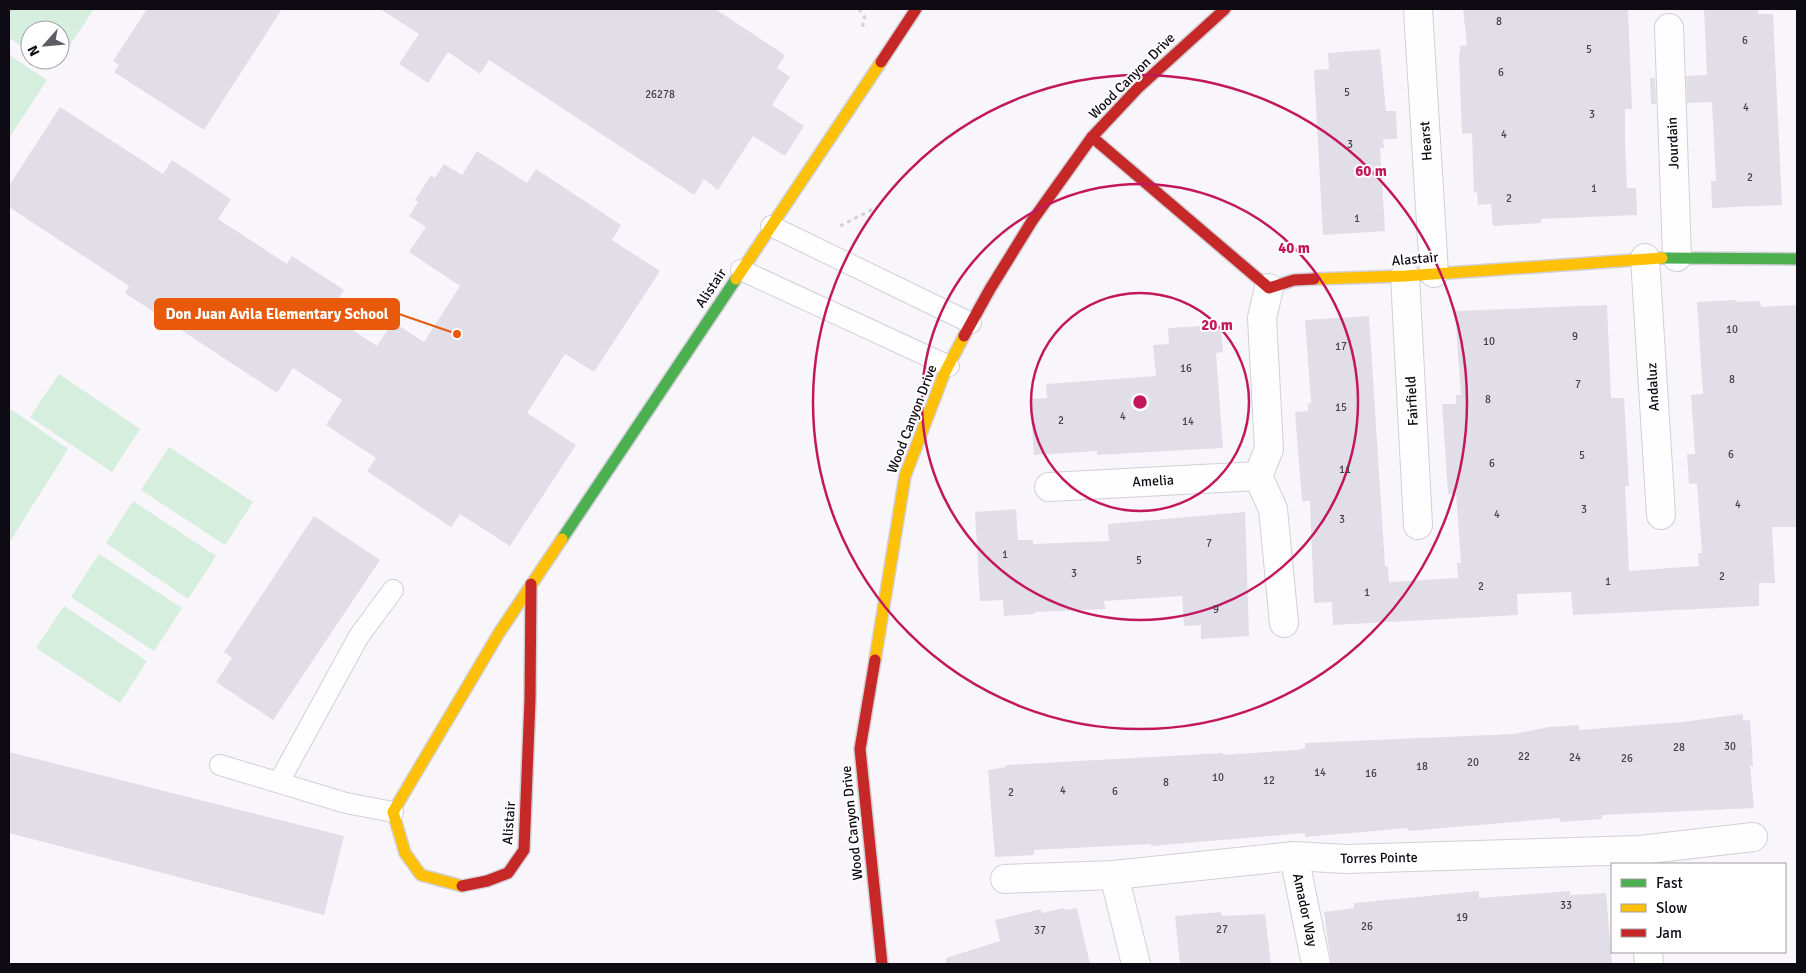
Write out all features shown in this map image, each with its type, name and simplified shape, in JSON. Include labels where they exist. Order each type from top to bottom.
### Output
[{"type":"street","name":"Alistair","points":[[532,584],[524,850],[508,873],[487,881],[461,886],[421,875],[405,853],[393,812],[499,633],[916,9]]},
{"type":"street","name":"Wood Canyon Drive","points":[[882,964],[860,748],[905,476],[949,366],[990,288],[1032,222],[1092,137],[1138,88],[1225,9]]},
{"type":"street","name":"Hearst","points":[[1418,9],[1434,273]]},
{"type":"street","name":"Jourdain","points":[[1669,28],[1677,257]]},
{"type":"street","points":[[1092,137],[1269,288],[1262,318],[1269,449],[1258,476],[1273,509],[1284,623]]},
{"type":"street","name":"Alastair","points":[[1269,288],[1294,280],[1405,276],[1645,258],[1797,259]]},
{"type":"street","name":"Andaluz","points":[[1645,258],[1661,515]]},
{"type":"street","name":"Fairfield","points":[[1405,276],[1418,525]]},
{"type":"street","name":"Amelia","points":[[1049,487],[1258,476]]},
{"type":"street","name":"Torres Pointe","points":[[1005,879],[1114,874],[1294,856],[1346,859],[1640,857],[1752,837]]},
{"type":"street","name":"Amador Way","points":[[1294,856],[1316,964]]},
{"type":"street","points":[[1114,874],[1136,964]]},
{"type":"lane","points":[[771,226],[971,323]]},
{"type":"lane","points":[[741,270],[949,366]]},
{"type":"lane","points":[[279,782],[359,636],[393,590]]},
{"type":"lane","points":[[220,765],[346,802],[393,812]]},
{"type":"path","points":[[834,229],[877,207]]},
{"type":"green space","points":[[9,9],[94,9],[70,45],[70,20],[20,20],[20,45],[9,38]]},
{"type":"green space","points":[[9,55],[20,62],[20,70],[32,70],[47,80],[9,138]]},
{"type":"green space","points":[[59,374],[140,429],[112,472],[30,417]]},
{"type":"green space","points":[[9,408],[68,449],[9,543]]},
{"type":"green space","points":[[169,447],[253,502],[225,545],[141,490]]},
{"type":"green space","points":[[133,501],[216,556],[188,599],[106,543]]},
{"type":"green space","points":[[99,554],[182,608],[154,651],[71,597]]},
{"type":"green space","points":[[64,606],[147,661],[120,703],[36,648]]},
{"type":"building","points":[[147,9],[282,9],[204,130],[114,72],[119,65],[113,61]]},
{"type":"building","points":[[380,9],[715,9],[785,55],[777,68],[790,77],[772,105],[804,126],[785,156],[753,136],[718,190],[704,179],[694,195],[489,60],[480,74],[448,52],[428,83],[399,64],[419,34]]},
{"type":"building","points":[[1463,9],[1628,9],[1632,109],[1625,109],[1625,143],[1627,188],[1636,188],[1637,215],[1541,219],[1541,223],[1493,226],[1491,204],[1478,205],[1477,192],[1474,193],[1472,133],[1462,134],[1459,54],[1460,46],[1467,45]]},
{"type":"building","points":[[1704,9],[1758,9],[1758,14],[1773,14],[1782,205],[1712,208],[1711,181],[1716,181],[1712,102],[1687,103],[1686,76],[1707,75]]},
{"type":"building","points":[[1380,49],[1386,111],[1396,111],[1397,139],[1383,139],[1384,148],[1380,148],[1385,231],[1323,235],[1314,70],[1329,69],[1328,53]]},
{"type":"building","points":[[1650,78],[1655,78],[1656,104],[1651,104]]},
{"type":"building","points":[[60,107],[163,174],[172,160],[231,199],[218,219],[287,264],[292,256],[344,290],[328,314],[377,346],[393,322],[424,342],[460,286],[409,252],[426,227],[409,216],[418,202],[415,200],[431,175],[435,178],[444,164],[462,175],[477,151],[527,183],[536,169],[621,225],[612,240],[660,271],[594,372],[565,354],[527,413],[576,445],[510,546],[460,514],[451,527],[367,471],[376,458],[326,425],[342,400],[293,368],[277,393],[125,293],[129,286],[9,207],[9,186]]},
{"type":"building","points":[[1736,300],[1737,302],[1760,301],[1761,307],[1797,305],[1797,527],[1772,527],[1775,583],[1759,583],[1759,606],[1573,615],[1571,592],[1517,594],[1518,615],[1333,625],[1332,602],[1314,603],[1310,501],[1302,501],[1295,412],[1308,411],[1308,403],[1311,403],[1305,320],[1369,316],[1385,566],[1388,566],[1389,582],[1458,578],[1457,563],[1461,563],[1456,493],[1448,494],[1442,404],[1456,404],[1456,395],[1461,395],[1455,311],[1607,305],[1611,398],[1624,398],[1629,486],[1625,486],[1629,571],[1699,566],[1698,553],[1702,553],[1697,483],[1689,484],[1687,454],[1695,454],[1691,395],[1703,394],[1697,302]]},
{"type":"building","points":[[1221,325],[1223,352],[1216,353],[1223,448],[1097,455],[1097,451],[1034,455],[1030,399],[1047,398],[1046,384],[1156,376],[1153,345],[1169,344],[1168,328]]},
{"type":"building","points":[[1016,509],[1018,540],[1033,540],[1033,544],[1109,541],[1108,524],[1245,512],[1249,636],[1201,639],[1201,625],[1184,626],[1182,596],[1104,601],[1105,609],[1035,612],[1035,614],[1004,616],[1003,600],[980,601],[975,512]]},
{"type":"building","points":[[314,516],[380,560],[273,720],[216,682],[232,658],[224,652]]},
{"type":"building","points":[[1743,714],[1743,720],[1750,720],[1753,766],[1750,766],[1754,808],[1602,815],[1602,819],[1560,822],[1560,818],[1408,831],[1408,828],[1305,837],[1305,833],[1151,846],[1151,844],[1034,850],[1034,855],[995,857],[988,770],[1006,767],[1006,765],[1297,750],[1305,748],[1305,743],[1514,734],[1549,727],[1579,725],[1579,730],[1682,722]]},
{"type":"building","points":[[9,752],[344,836],[324,915],[9,833]]},
{"type":"building","points":[[1479,891],[1479,898],[1570,891],[1570,895],[1606,893],[1612,964],[1331,964],[1324,912],[1354,908],[1354,903]]},
{"type":"building","points":[[1064,908],[1065,910],[1077,908],[1090,964],[946,964],[946,958],[1000,941],[995,920],[1041,909],[1042,913]]},
{"type":"building","points":[[1221,912],[1222,916],[1265,914],[1271,964],[1180,964],[1175,916]]},
{"type":"traffic: fast","points":[[1662,258],[1797,259]]},
{"type":"traffic: fast","points":[[562,539],[736,279]]},
{"type":"traffic: slow","points":[[736,279],[881,62]]},
{"type":"traffic: slow","points":[[1314,279],[1405,276],[1662,258]]},
{"type":"traffic: slow","points":[[875,660],[905,476],[944,374],[964,336]]},
{"type":"traffic: slow","points":[[462,886],[421,875],[405,853],[393,812],[499,633],[562,539]]},
{"type":"traffic: jam","points":[[881,62],[916,9]]},
{"type":"traffic: jam","points":[[964,336],[990,289],[1032,221],[1092,137],[1138,88],[1225,9]]},
{"type":"traffic: jam","points":[[1092,137],[1269,288],[1294,280],[1314,279]]},
{"type":"traffic: jam","points":[[462,886],[487,881],[508,873],[524,850],[530,700],[531,584]]},
{"type":"traffic: jam","points":[[875,660],[860,749],[882,964]]},
{"type":"place","name":"Don Juan Avila Elementary School","points":[[457,334]]}]
